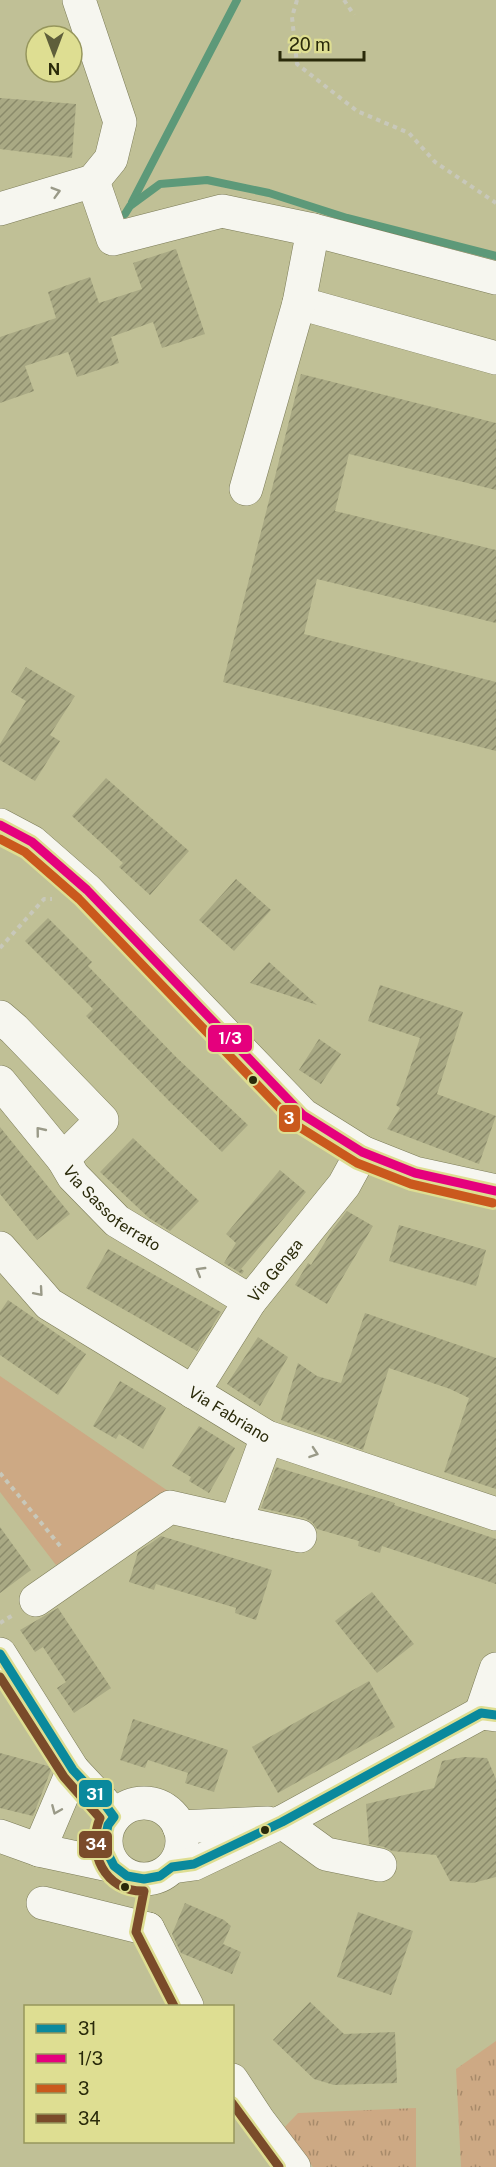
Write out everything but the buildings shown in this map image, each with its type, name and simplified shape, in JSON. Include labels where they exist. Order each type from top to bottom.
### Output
[{"type":"street","points":[[0,209],[93,182],[111,159],[120,122],[79,0]]},
{"type":"street","points":[[93,182],[113,239],[222,211],[313,230],[496,278]]},
{"type":"street","points":[[246,489],[299,303],[313,230]]},
{"type":"street","points":[[299,303],[496,358]]},
{"type":"street","points":[[0,825],[32,842],[87,890],[303,1115],[362,1152],[416,1173],[496,1191]]},
{"type":"street","points":[[0,1017],[102,1120],[63,1159]]},
{"type":"street","name":"Via Sassoferrato","points":[[0,1082],[63,1159],[73,1176],[117,1221],[250,1301]]},
{"type":"street","name":"Via Genga","points":[[193,1392],[250,1301],[344,1185],[362,1152]]},
{"type":"street","name":"Via Fabriano","points":[[0,1248],[49,1304],[267,1437],[496,1514]]},
{"type":"street","points":[[236,1522],[267,1437]]},
{"type":"street","points":[[36,1600],[170,1507],[300,1536]]},
{"type":"street","points":[[0,1654],[73,1770],[116,1831],[128,1876],[144,1879],[195,1864],[294,1816],[488,1714],[496,1669]]},
{"type":"street","points":[[39,1850],[73,1770]]},
{"type":"street","points":[[0,1836],[39,1850],[116,1831],[144,1803],[158,1806],[171,1814],[179,1827],[181,1848],[178,1858],[166,1871],[148,1929],[186,2005]]},
{"type":"street","points":[[179,1827],[294,1816]]},
{"type":"street","points":[[294,1816],[326,1854],[380,1864]]},
{"type":"street","points":[[43,1903],[148,1929]]},
{"type":"street","points":[[234,2083],[294,2167]]},
{"type":"path","points":[[297,0],[292,17],[297,64],[357,111],[409,133],[435,162],[496,203]]},
{"type":"path","points":[[344,0],[354,15]]},
{"type":"path","points":[[0,948],[44,898],[58,899]]},
{"type":"path","points":[[0,1473],[80,1570]]},
{"type":"green space","points":[[0,1376],[168,1491],[56,1565],[0,1492]]},
{"type":"green space","points":[[496,2041],[496,2167],[461,2167],[456,2069]]},
{"type":"green space","points":[[416,2108],[416,2167],[313,2167],[281,2131],[298,2113]]},
{"type":"waterway","points":[[132,202],[237,0]]},
{"type":"waterway","points":[[125,214],[130,206],[160,184],[207,180],[269,193],[347,218],[496,256]]},
{"type":"transit line","name":"1/3","points":[[0,825],[32,842],[87,890],[303,1115],[362,1152],[415,1173],[496,1191]]},
{"type":"transit line","name":"3","points":[[0,839],[25,852],[79,899],[296,1125],[357,1163],[411,1184],[493,1203]]},
{"type":"transit line","name":"31","points":[[0,1654],[73,1770],[114,1817],[108,1825],[106,1835],[107,1852],[114,1866],[127,1876],[144,1879],[160,1876],[172,1867],[194,1864],[282,1822],[481,1713],[496,1715]]},
{"type":"transit line","name":"34","points":[[0,1677],[64,1777],[100,1818],[95,1844],[102,1868],[119,1885],[130,1890],[144,1891],[136,1932],[173,2005]]},
{"type":"transit line","name":"34","points":[[234,2106],[279,2167]]}]
